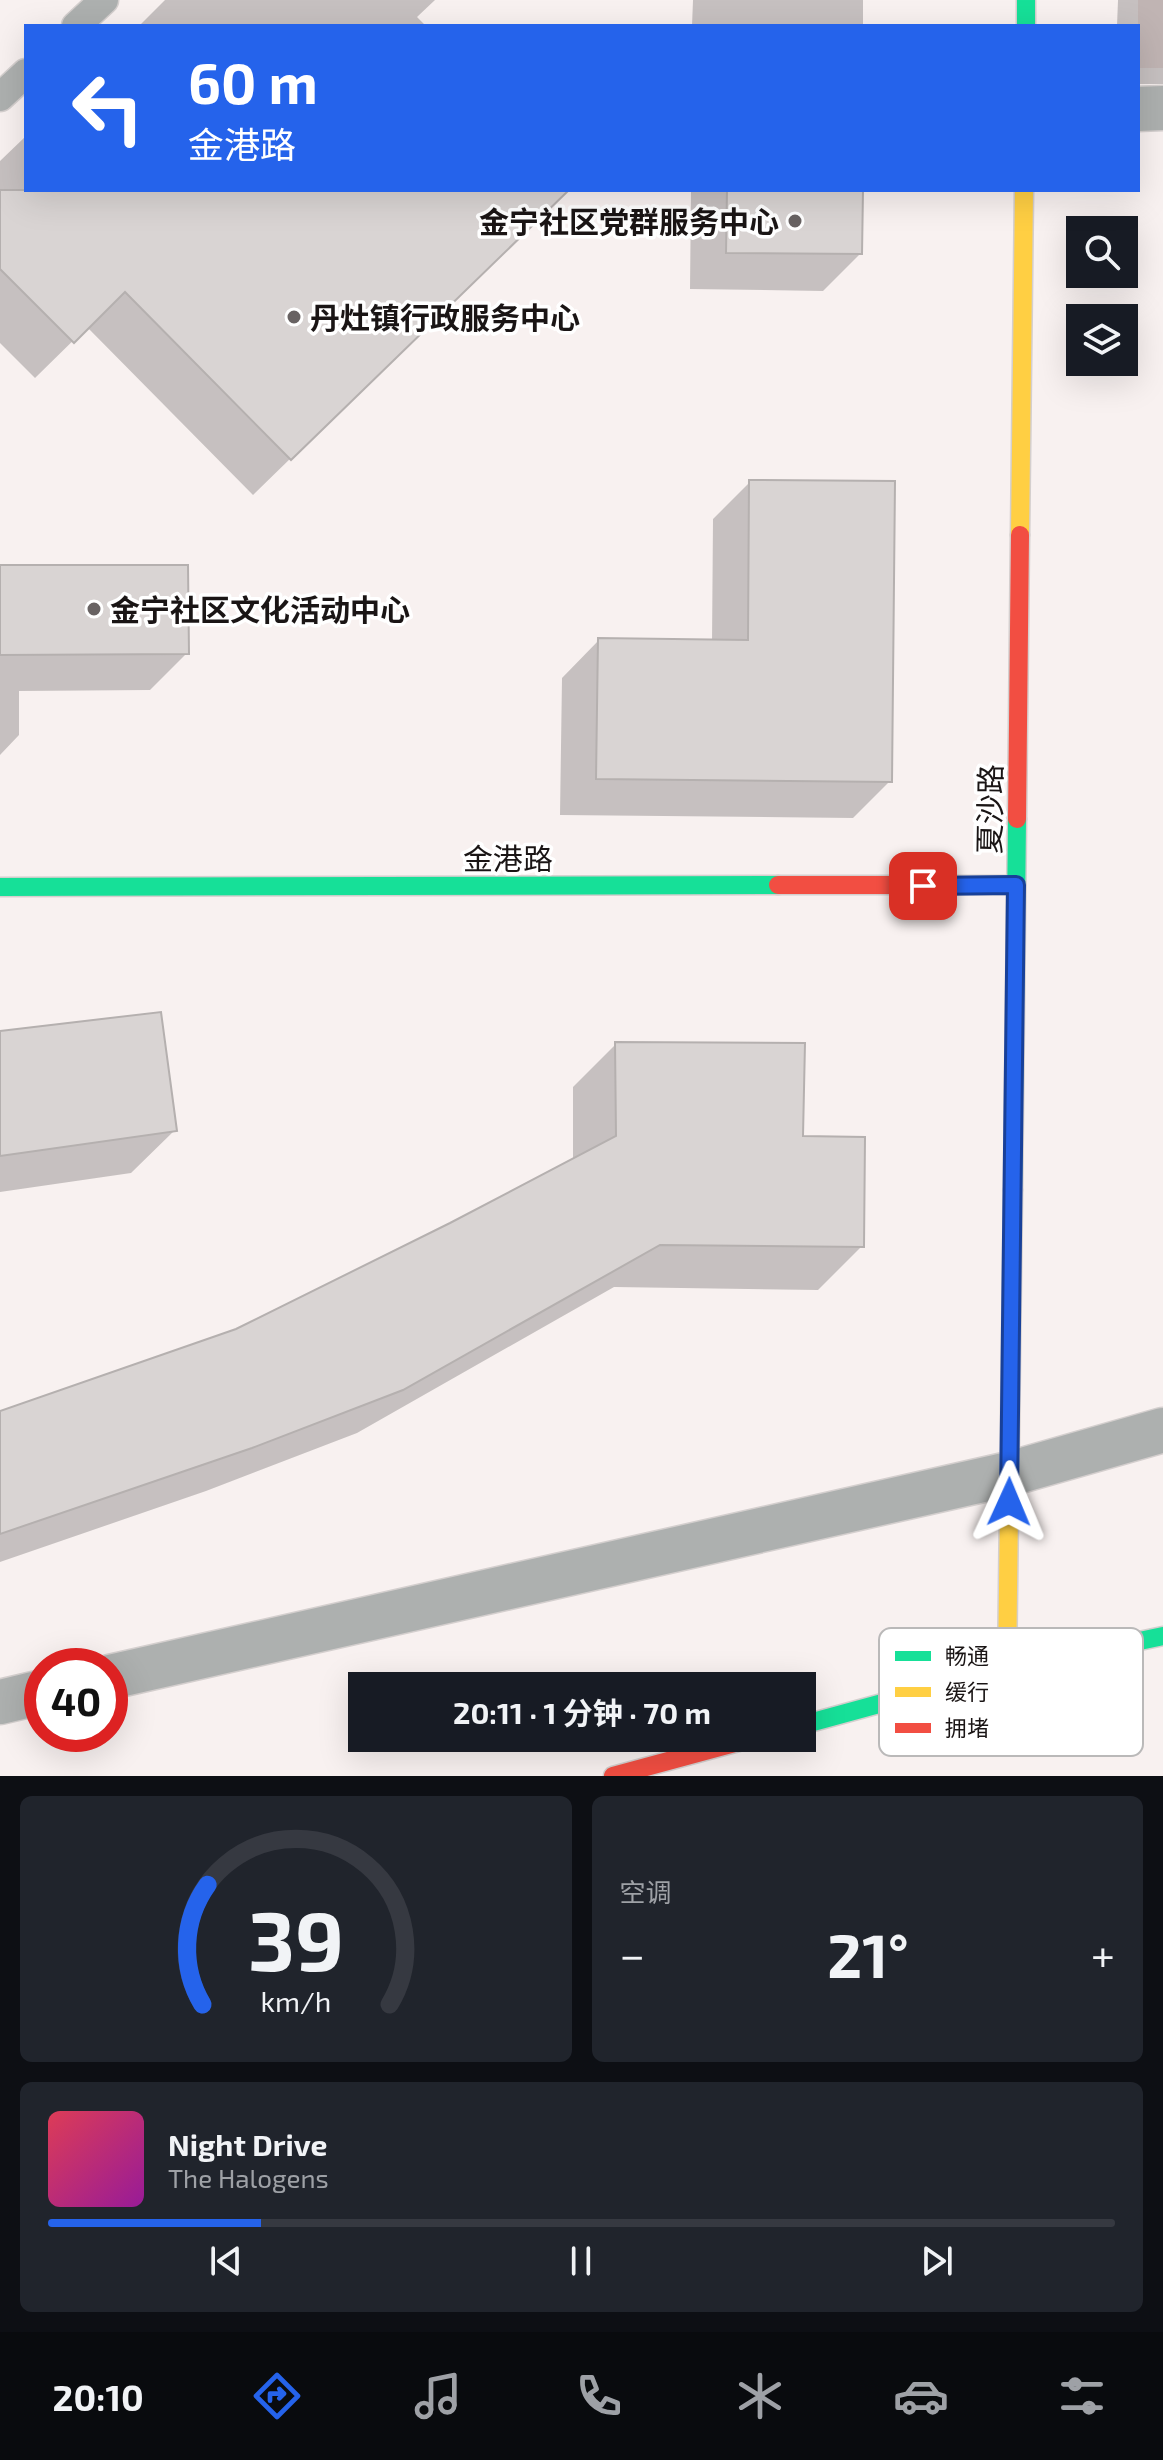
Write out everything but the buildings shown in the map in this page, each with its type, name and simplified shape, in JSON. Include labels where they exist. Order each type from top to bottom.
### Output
[{"type":"street","points":[[1026,0],[1026,24]]},
{"type":"street","points":[[1140,109],[1163,108]]},
{"type":"street","name":"夏沙路","points":[[1007,1628],[1024,192]]},
{"type":"street","name":"金港路","points":[[0,887],[1016,885]]},
{"type":"street","points":[[128,1673],[1009,1474],[1163,1430]]},
{"type":"street","points":[[1143,1640],[1163,1636]]},
{"type":"street","points":[[0,1702],[24,1696]]},
{"type":"street","points":[[816,1721],[879,1704]]},
{"type":"street","points":[[613,1776],[701,1752]]},
{"type":"lane","points":[[78,24],[104,0]]},
{"type":"lane","points":[[0,97],[24,75]]},
{"type":"shaded area","points":[[1138,0],[1163,0],[1163,68],[1140,68]]},
{"type":"traffic: fast","points":[[1026,0],[1026,24]]},
{"type":"traffic: fast","points":[[1013,1190],[1017,819]]},
{"type":"traffic: fast","points":[[0,887],[778,885]]},
{"type":"traffic: fast","points":[[1143,1640],[1163,1636]]},
{"type":"traffic: fast","points":[[816,1721],[879,1704]]},
{"type":"traffic: slow","points":[[1020,535],[1024,192]]},
{"type":"traffic: slow","points":[[1008,1628],[1013,1190]]},
{"type":"traffic: jam","points":[[1017,819],[1020,535]]},
{"type":"traffic: jam","points":[[778,885],[1016,885]]},
{"type":"traffic: jam","points":[[613,1776],[701,1752]]},
{"type":"place","name":"金宁社区党群服务中心","points":[[795,221]]},
{"type":"place","name":"丹灶镇行政服务中心","points":[[294,317]]},
{"type":"place","name":"金宁社区文化活动中心","points":[[94,609]]},
{"type":"route","points":[[923,886],[1016,885],[1009,1502]]}]
